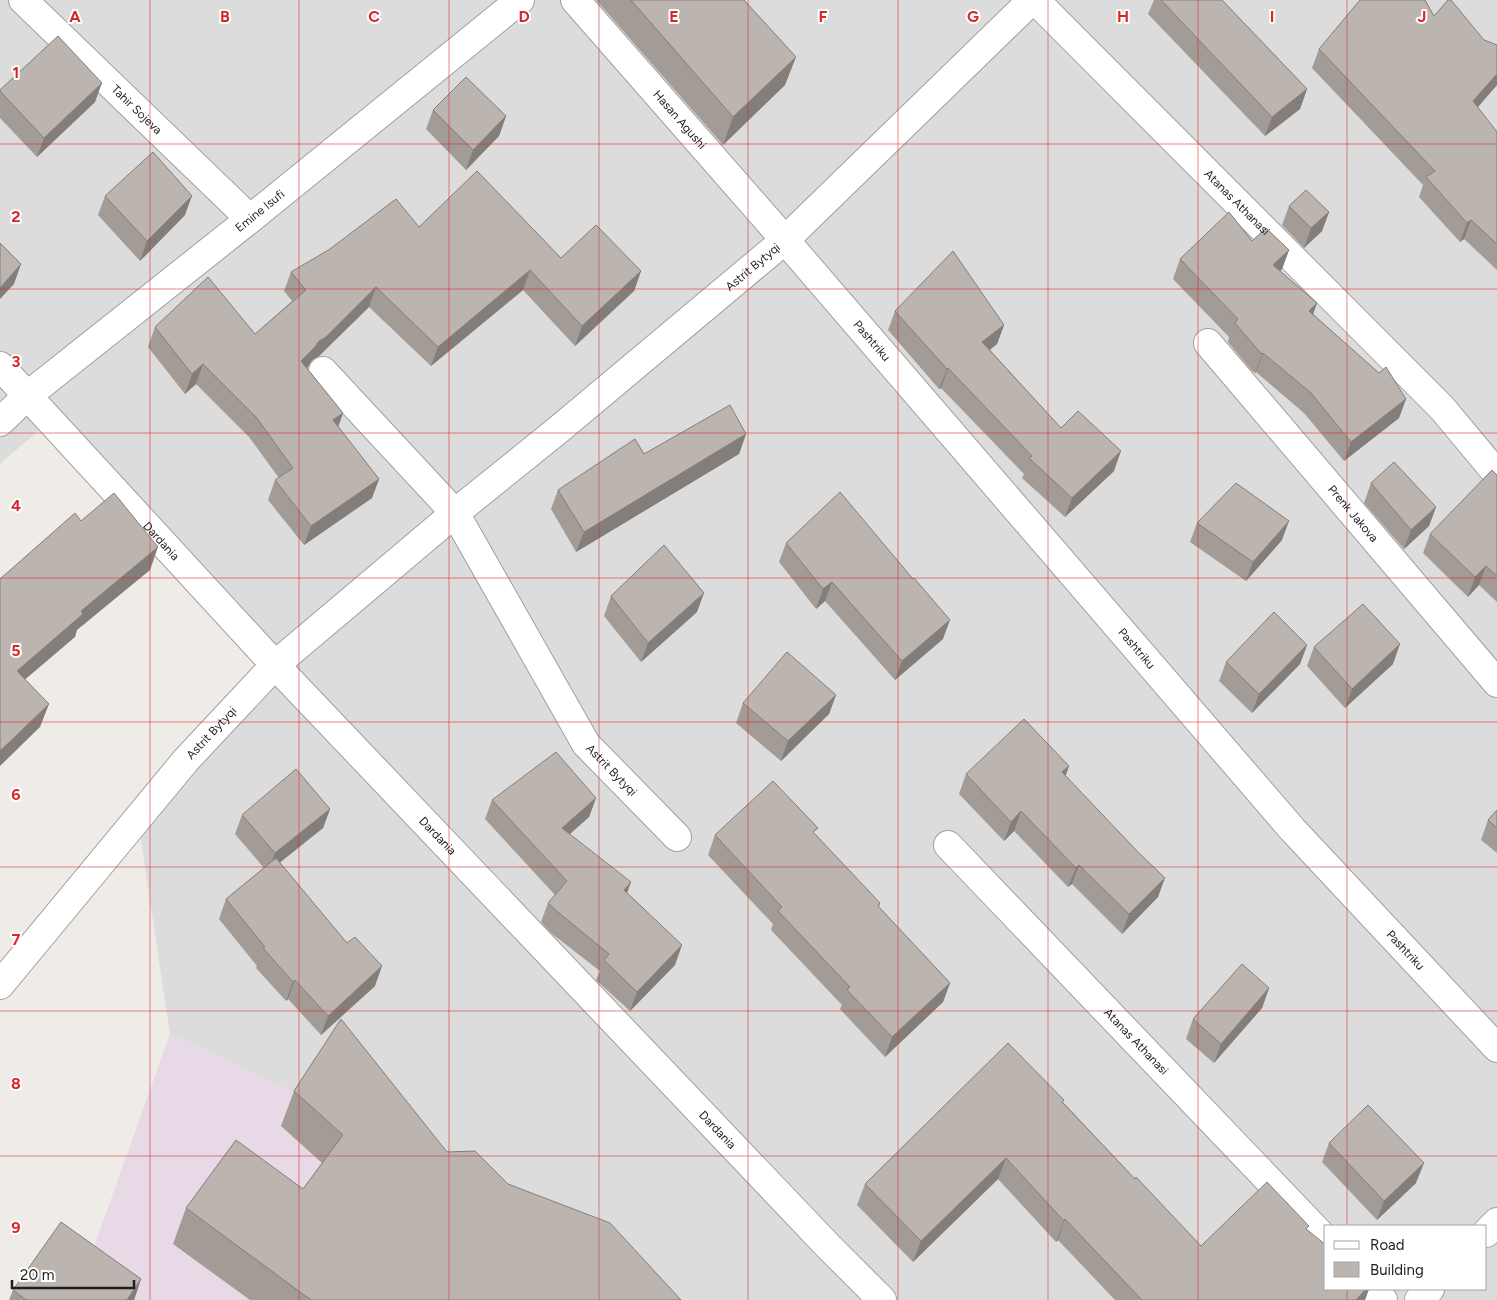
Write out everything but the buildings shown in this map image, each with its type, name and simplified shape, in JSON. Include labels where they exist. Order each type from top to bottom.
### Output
[{"type":"street","name":"Tahir Sojeva","points":[[23,0],[250,219]]},
{"type":"street","name":"Emine Isufi","points":[[0,422],[27,396],[250,219],[520,0]]},
{"type":"street","name":"Hasan Agushi","points":[[575,0],[785,240]]},
{"type":"street","name":"Astrit Bytyqi","points":[[0,985],[186,760],[275,665],[455,513],[558,430],[785,240],[1034,0]]},
{"type":"street","name":"Atanas Athanasi","points":[[1034,0],[1442,408],[1497,474]]},
{"type":"street","name":"Pashtriku","points":[[785,240],[1292,829],[1497,1048]]},
{"type":"street","name":"Prenk Jakova","points":[[1208,343],[1497,683]]},
{"type":"street","name":"Dardania","points":[[0,366],[275,665],[882,1300]]},
{"type":"street","name":"Astrit Bytyqi","points":[[323,371],[455,513],[586,744],[677,837]]},
{"type":"street","name":"Atanas Athanasi","points":[[948,845],[1324,1238]]},
{"type":"street","points":[[1487,1232],[1497,1222]]},
{"type":"street","points":[[1373,1290],[1383,1300]]},
{"type":"street","points":[[1419,1300],[1429,1290]]},
{"type":"shaded area","points":[[0,0],[1497,0],[1497,1300],[657,1300],[587,1229],[170,1034],[139,827],[284,675],[44,426],[0,464]]},
{"type":"shaded area","points":[[170,1034],[587,1229],[657,1300],[75,1300]]}]
